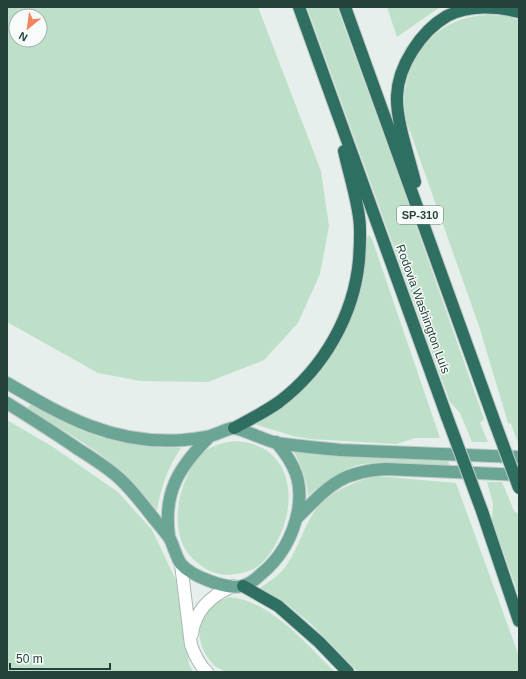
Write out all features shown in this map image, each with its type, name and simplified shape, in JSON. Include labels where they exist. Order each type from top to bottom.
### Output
[{"type":"highway","name":"Rodovia Washington Luís","points":[[299,7],[482,511],[519,621]]},
{"type":"highway","name":"SP-310","points":[[344,7],[519,488]]},
{"type":"highway","points":[[432,249],[398,112],[397,95],[399,79],[414,46],[430,30],[448,16],[467,10],[485,8],[505,8],[519,12]]},
{"type":"highway","points":[[234,428],[279,401],[314,368],[329,348],[343,322],[352,298],[360,248],[359,218],[333,101]]},
{"type":"highway","points":[[238,586],[278,606],[320,642],[348,672]]},
{"type":"main road","points":[[7,383],[76,420],[98,430],[119,436],[138,439],[162,441],[209,437],[234,428],[276,442],[340,450],[519,457]]},
{"type":"main road","points":[[7,403],[100,463],[120,479],[136,496],[169,539],[181,564],[202,578],[217,583],[238,586],[256,579],[269,568],[280,554],[290,537],[297,518],[299,486],[295,471],[288,456],[276,442]]},
{"type":"main road","points":[[169,539],[167,521],[172,489],[181,469],[191,455],[209,437]]},
{"type":"main road","points":[[297,518],[318,497],[343,477],[372,469],[386,468],[519,475]]},
{"type":"street","points":[[181,564],[191,645],[195,657],[208,672]]},
{"type":"street","points":[[191,645],[193,626],[204,604],[218,594],[238,586]]},
{"type":"green space","points":[[7,7],[258,7],[321,171],[329,226],[320,274],[298,323],[264,360],[208,382],[141,381],[98,373],[7,322]]},
{"type":"green space","points":[[307,7],[337,7],[398,174],[484,419],[480,423],[488,442],[472,442],[460,413],[450,402]]},
{"type":"green space","points":[[387,7],[440,7],[397,37]]},
{"type":"green space","points":[[486,15],[506,16],[519,20],[519,443],[511,424],[508,423],[479,326],[407,123],[404,106],[407,80],[415,60],[427,42],[435,34],[453,23]]},
{"type":"green space","points":[[369,235],[372,239],[440,438],[416,438],[396,444],[310,439],[293,436],[254,424],[318,372],[341,341],[357,302],[363,282],[366,239]]},
{"type":"green space","points":[[31,404],[68,424],[102,438],[139,445],[181,448],[165,478],[157,511],[134,483],[118,468],[85,444],[27,408]]},
{"type":"green space","points":[[7,420],[53,447],[118,492],[152,530],[176,580],[189,664],[193,672],[7,672]]},
{"type":"green space","points":[[234,441],[254,444],[269,452],[279,464],[286,478],[289,494],[283,529],[270,554],[256,568],[247,572],[223,575],[212,572],[201,566],[192,558],[184,547],[179,534],[179,504],[182,489],[188,475],[203,453],[214,446]]},
{"type":"green space","points":[[293,450],[331,455],[448,461],[450,467],[400,463],[362,464],[334,476],[308,496],[303,472]]},
{"type":"green space","points":[[376,476],[456,483],[519,656],[519,672],[358,672],[311,624],[288,605],[260,588],[279,574],[287,565],[312,515],[325,500],[349,485]]},
{"type":"green space","points":[[487,482],[502,482],[514,511],[519,514],[519,596],[492,520],[493,504]]},
{"type":"green space","points":[[230,597],[245,600],[260,606],[274,615],[300,637],[335,672],[226,672],[215,666],[205,653],[199,631],[203,616],[208,609],[218,602]]}]
